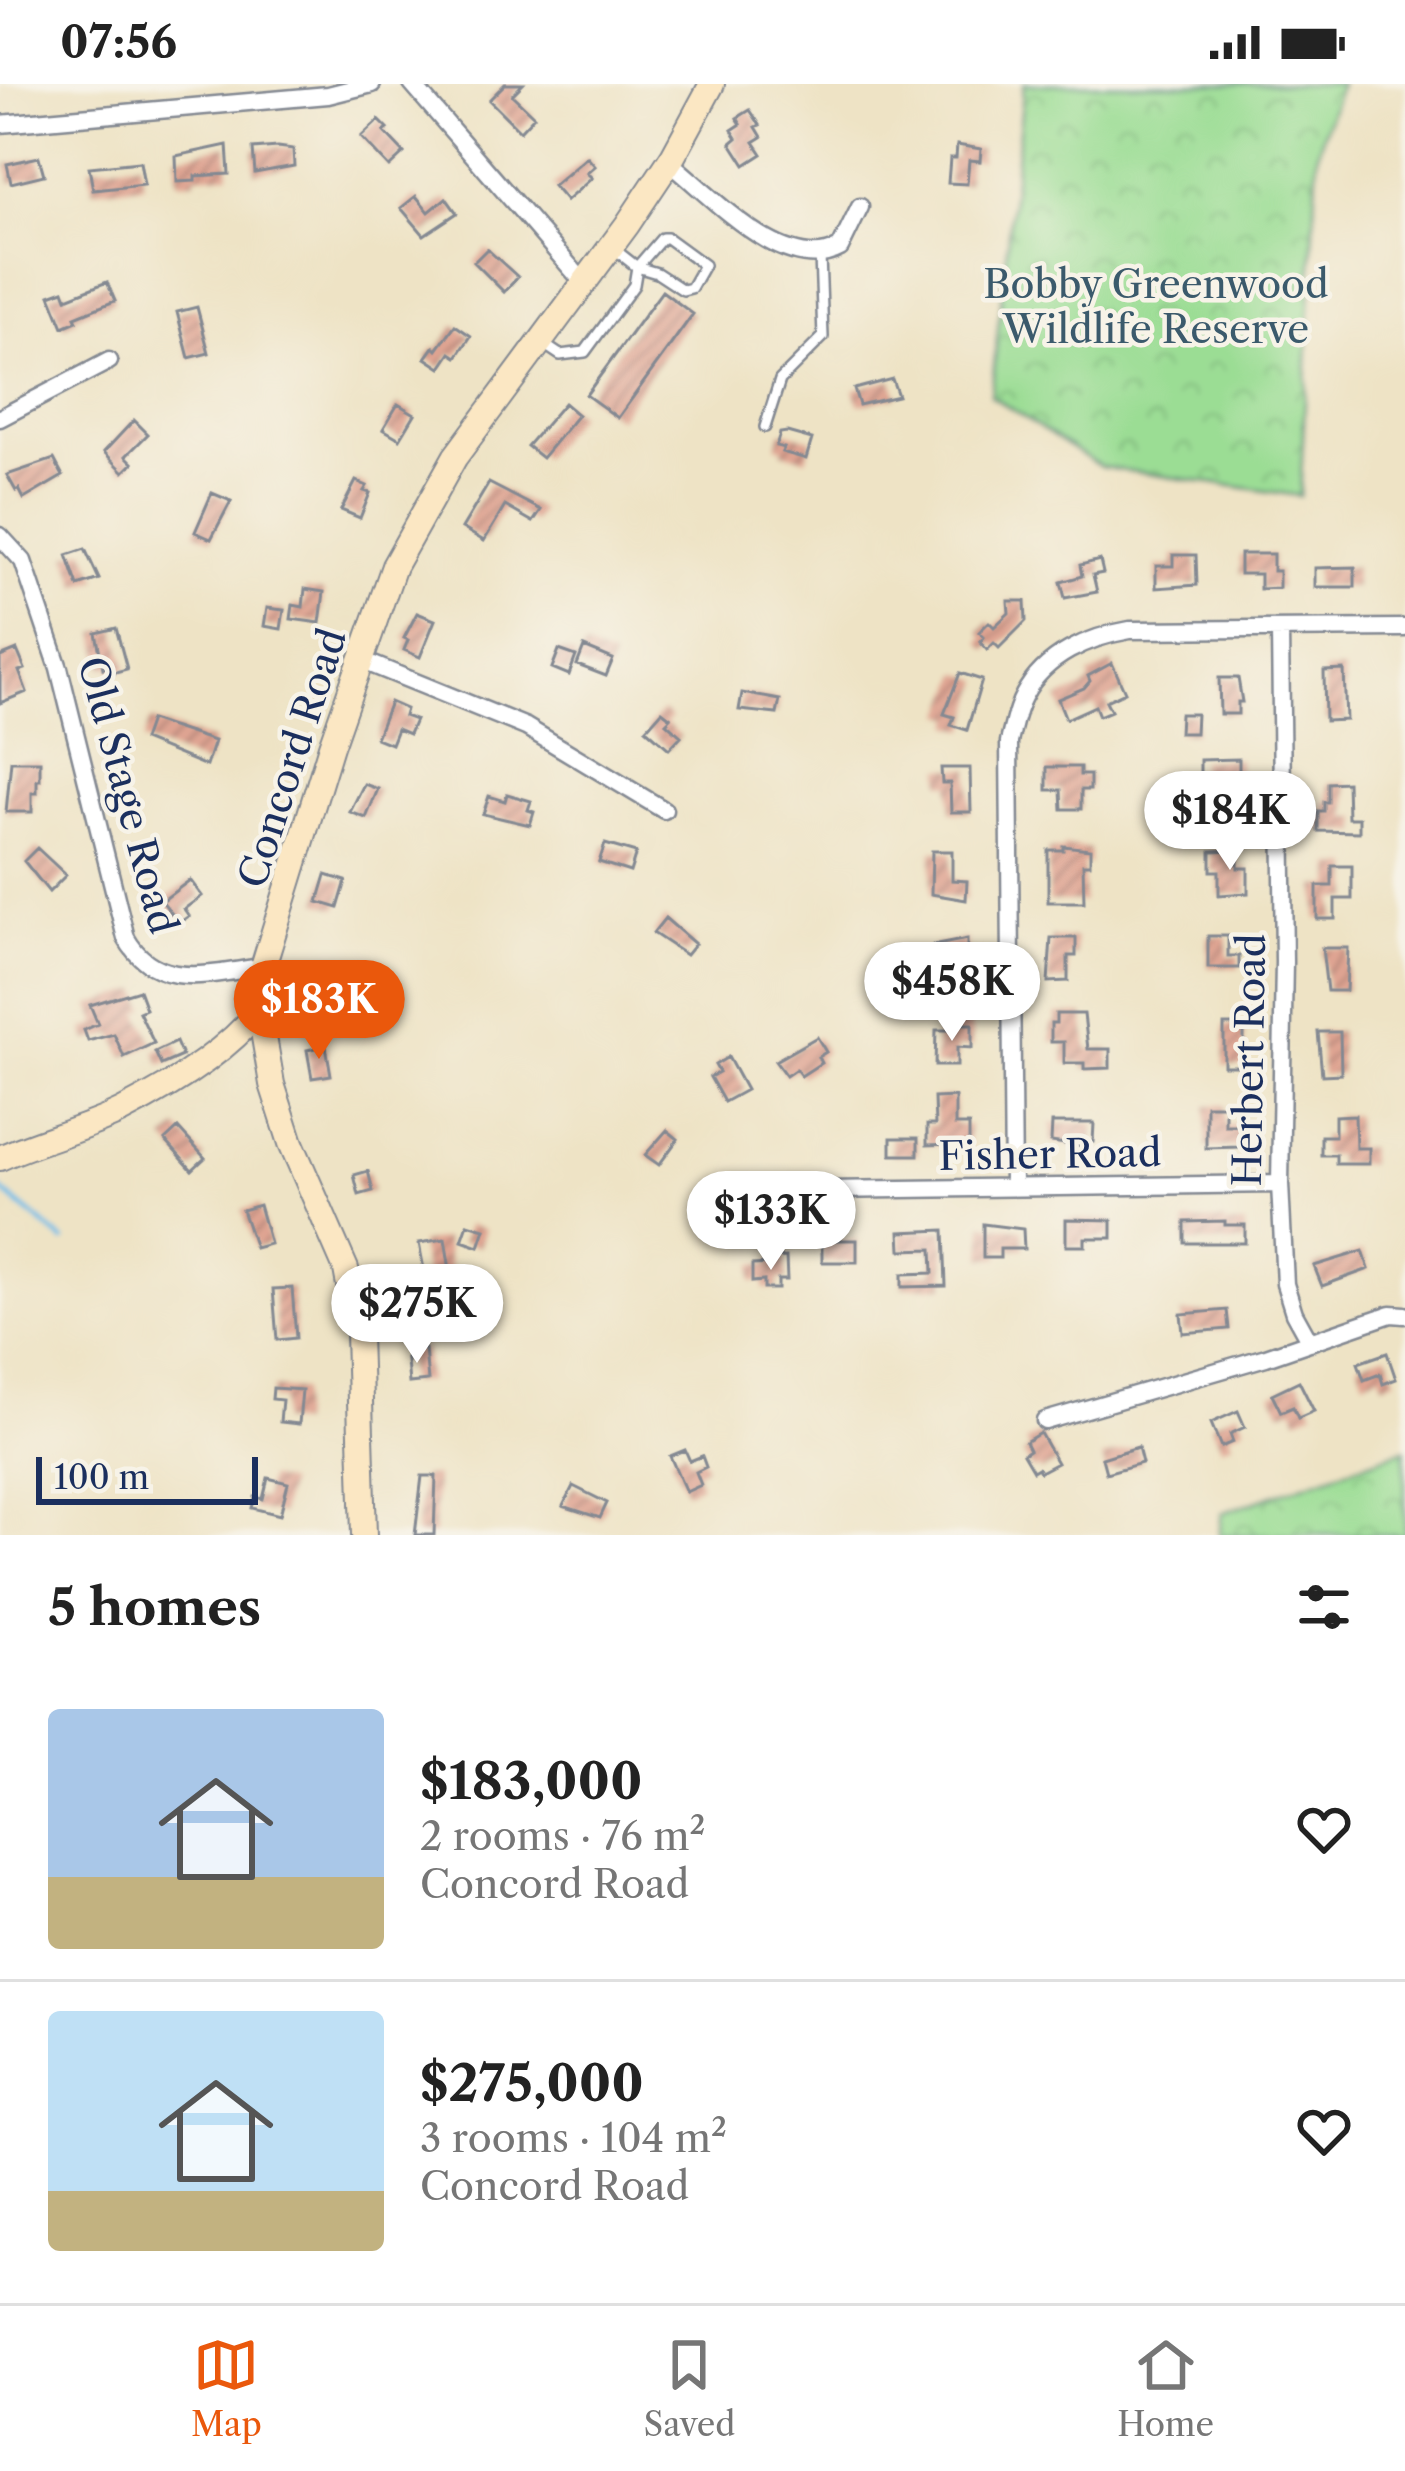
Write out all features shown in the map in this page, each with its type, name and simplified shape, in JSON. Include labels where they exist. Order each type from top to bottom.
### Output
[{"type":"main road","name":"Concord Road","points":[[364,1535],[358,1334],[346,1269],[291,1143],[272,1084],[262,967],[394,566],[455,457],[669,162],[712,84]]},
{"type":"main road","points":[[0,1158],[136,1103],[220,1048],[263,1006]]},
{"type":"street","points":[[0,124],[328,95],[372,84]]},
{"type":"street","points":[[412,84],[584,283]]},
{"type":"street","points":[[669,162],[767,241],[792,253],[820,256],[840,248],[860,207]]},
{"type":"street","points":[[0,418],[109,361]]},
{"type":"street","name":"Old Stage Road","points":[[0,536],[23,561],[38,600],[127,938],[138,959],[165,974],[262,967]]},
{"type":"street","points":[[1013,1187],[1009,742],[1024,693],[1065,652],[1094,637],[1130,630],[1405,628]]},
{"type":"street","name":"Herbert Road","points":[[1280,630],[1285,962],[1280,1184],[1286,1283],[1294,1313],[1310,1342]]},
{"type":"street","points":[[361,660],[526,727],[664,810]]},
{"type":"street","name":"Fisher Road","points":[[749,1191],[1280,1184]]},
{"type":"street","points":[[1045,1420],[1391,1314],[1405,1315]]},
{"type":"lane","points":[[541,342],[560,356],[585,352],[634,285],[637,267],[662,238],[704,265],[691,288],[683,290],[637,267],[611,246]]},
{"type":"lane","points":[[765,427],[780,380],[824,338],[820,256]]},
{"type":"green space","name":"Bobby Greenwood Wildlife Reserve","points":[[1024,84],[1340,84],[1318,151],[1300,496],[1101,467],[991,396]]},
{"type":"green space","points":[[1405,1449],[1405,1535],[1219,1535],[1222,1513]]},
{"type":"building","points":[[505,84],[523,84],[512,95],[534,116],[520,131],[489,100]]},
{"type":"building","points":[[750,110],[760,125],[756,127],[762,137],[754,142],[762,154],[745,165],[731,143],[737,138],[732,130],[741,124],[737,118]]},
{"type":"building","points":[[379,120],[404,153],[389,167],[361,137]]},
{"type":"building","points":[[227,145],[229,174],[177,182],[176,156]]},
{"type":"building","points":[[957,145],[981,149],[980,161],[969,160],[967,184],[948,183],[950,158],[956,158]]},
{"type":"building","points":[[253,149],[293,149],[294,166],[255,173]]},
{"type":"building","points":[[39,157],[44,175],[11,183],[7,164]]},
{"type":"building","points":[[587,157],[595,166],[587,173],[592,178],[566,201],[553,186]]},
{"type":"building","points":[[140,162],[144,185],[93,190],[89,167]]},
{"type":"building","points":[[416,196],[429,212],[446,198],[457,213],[424,235],[401,208]]},
{"type":"building","points":[[487,249],[518,277],[504,292],[474,262]]},
{"type":"building","points":[[107,282],[115,301],[63,327],[50,295],[64,290],[67,298]]},
{"type":"building","points":[[662,291],[693,314],[618,418],[586,395]]},
{"type":"building","points":[[197,307],[209,353],[189,358],[177,312]]},
{"type":"building","points":[[455,325],[471,336],[457,357],[451,353],[441,368],[426,358]]},
{"type":"building","points":[[892,379],[898,396],[859,405],[854,389]]},
{"type":"building","points":[[564,403],[578,415],[542,458],[527,446]]},
{"type":"building","points":[[398,404],[415,414],[400,439],[383,429]]},
{"type":"building","points":[[134,420],[148,434],[126,456],[133,463],[124,472],[104,452]]},
{"type":"building","points":[[780,433],[812,439],[806,459],[776,446]]},
{"type":"building","points":[[54,459],[63,476],[24,499],[7,475]]},
{"type":"building","points":[[356,481],[370,493],[360,518],[341,510]]},
{"type":"building","points":[[489,483],[541,510],[533,522],[505,506],[484,541],[462,528]]},
{"type":"building","points":[[212,493],[231,501],[211,539],[195,532]]},
{"type":"building","points":[[85,549],[99,579],[78,586],[67,555]]},
{"type":"building","points":[[1240,554],[1273,554],[1279,588],[1260,589],[1260,574],[1240,574]]},
{"type":"building","points":[[1173,555],[1196,555],[1197,585],[1156,588],[1156,566],[1173,566]]},
{"type":"building","points":[[1100,560],[1103,573],[1093,575],[1097,592],[1065,598],[1061,582],[1082,576],[1080,565]]},
{"type":"building","points":[[1355,567],[1355,587],[1315,587],[1315,568]]},
{"type":"building","points":[[305,589],[324,592],[320,623],[291,619],[293,605],[303,607]]},
{"type":"building","points":[[1008,601],[1025,601],[1026,621],[999,648],[994,643],[987,650],[979,632],[989,622],[994,627],[1009,613]]},
{"type":"building","points":[[267,608],[284,610],[281,629],[264,626]]},
{"type":"building","points":[[417,613],[435,620],[420,657],[404,650],[408,640],[404,638]]},
{"type":"building","points":[[116,628],[127,669],[112,673],[110,666],[103,668],[96,633]]},
{"type":"building","points":[[584,647],[613,659],[606,676],[577,665]]},
{"type":"building","points":[[17,650],[27,692],[0,703],[0,657]]},
{"type":"building","points":[[559,650],[576,656],[569,675],[552,668]]},
{"type":"building","points":[[1112,663],[1125,692],[1106,701],[1111,711],[1099,716],[1095,706],[1066,719],[1058,699],[1084,688],[1088,676]]},
{"type":"building","points":[[1344,670],[1346,720],[1325,721],[1324,671]]},
{"type":"building","points":[[960,673],[982,680],[967,730],[951,725],[954,717],[944,714]]},
{"type":"building","points":[[1219,678],[1238,678],[1242,702],[1238,702],[1238,714],[1220,714]]},
{"type":"building","points":[[742,693],[780,700],[777,714],[739,710]]},
{"type":"building","points":[[390,702],[406,709],[404,716],[415,720],[409,734],[397,729],[391,744],[376,738]]},
{"type":"building","points":[[662,711],[671,718],[666,723],[681,736],[669,749],[646,729]]},
{"type":"building","points":[[1180,714],[1196,714],[1195,733],[1179,733]]},
{"type":"building","points":[[150,720],[214,741],[206,766],[143,740]]},
{"type":"building","points":[[1239,759],[1239,791],[1225,791],[1226,817],[1208,817],[1207,778],[1200,778],[1200,760]]},
{"type":"building","points":[[11,761],[40,761],[32,812],[6,812]]},
{"type":"building","points":[[1047,767],[1080,767],[1080,775],[1090,775],[1090,790],[1081,790],[1081,809],[1062,809],[1061,790],[1047,790]]},
{"type":"building","points":[[941,768],[970,768],[971,812],[951,812],[950,783],[942,783]]},
{"type":"building","points":[[1347,782],[1348,818],[1359,818],[1359,832],[1318,831],[1318,811],[1324,811],[1324,802],[1328,802],[1328,783]]},
{"type":"building","points":[[364,784],[378,789],[366,818],[350,812]]},
{"type":"building","points":[[507,794],[531,801],[530,825],[483,814],[489,796],[505,801]]},
{"type":"building","points":[[605,844],[636,853],[630,872],[599,862]]},
{"type":"building","points":[[1063,846],[1090,849],[1090,864],[1083,864],[1084,902],[1048,902],[1048,850],[1063,850]]},
{"type":"building","points":[[37,848],[66,875],[49,892],[24,861]]},
{"type":"building","points":[[1238,850],[1238,868],[1248,868],[1248,893],[1219,895],[1219,871],[1211,871],[1211,851]]},
{"type":"building","points":[[932,851],[952,851],[952,880],[967,881],[966,900],[931,894]]},
{"type":"building","points":[[1332,866],[1352,866],[1352,899],[1335,899],[1335,919],[1317,919],[1317,886],[1332,886]]},
{"type":"building","points":[[326,875],[346,881],[338,908],[318,902]]},
{"type":"building","points":[[190,880],[202,896],[184,909],[189,916],[179,923],[162,901]]},
{"type":"building","points":[[665,918],[695,944],[686,955],[653,933]]},
{"type":"building","points":[[1208,936],[1228,936],[1228,956],[1239,956],[1239,968],[1208,968]]},
{"type":"building","points":[[1051,938],[1076,938],[1076,956],[1068,956],[1068,981],[1048,982]]},
{"type":"building","points":[[967,939],[967,959],[951,959],[952,988],[933,988],[932,946]]},
{"type":"building","points":[[1322,948],[1348,948],[1346,991],[1327,991]]},
{"type":"building","points":[[305,972],[323,973],[322,987],[336,988],[335,1003],[303,1001]]},
{"type":"building","points":[[139,990],[146,1009],[139,1012],[154,1043],[124,1057],[114,1034],[88,1041],[84,1030],[98,1024],[90,1005]]},
{"type":"building","points":[[1056,1014],[1084,1014],[1088,1049],[1110,1049],[1110,1068],[1084,1069],[1084,1063],[1064,1063],[1064,1042],[1051,1042]]},
{"type":"building","points":[[954,1024],[972,1024],[972,1048],[957,1047],[957,1066],[935,1066],[936,1030],[953,1030]]},
{"type":"building","points":[[1224,1025],[1244,1025],[1244,1066],[1224,1066]]},
{"type":"building","points":[[1318,1032],[1340,1032],[1341,1074],[1322,1075]]},
{"type":"building","points":[[817,1037],[826,1052],[818,1057],[821,1063],[801,1076],[796,1069],[786,1076],[775,1061]]},
{"type":"building","points":[[176,1042],[182,1056],[161,1065],[155,1052]]},
{"type":"building","points":[[326,1046],[331,1075],[312,1078],[307,1050]]},
{"type":"building","points":[[728,1057],[746,1090],[724,1102],[710,1077],[719,1072],[715,1065]]},
{"type":"building","points":[[955,1097],[955,1125],[969,1125],[969,1149],[927,1145],[927,1125],[935,1125],[934,1098]]},
{"type":"building","points":[[1206,1105],[1225,1105],[1225,1125],[1240,1125],[1240,1147],[1206,1148]]},
{"type":"building","points":[[1355,1115],[1356,1148],[1369,1148],[1369,1164],[1336,1164],[1336,1155],[1321,1155],[1321,1136],[1335,1136],[1335,1116]]},
{"type":"building","points":[[1052,1123],[1094,1123],[1093,1142],[1080,1142],[1080,1146],[1051,1142]]},
{"type":"building","points":[[178,1128],[205,1158],[192,1170],[165,1140]]},
{"type":"building","points":[[667,1130],[678,1139],[659,1165],[645,1155]]},
{"type":"building","points":[[891,1138],[918,1138],[918,1155],[891,1155]]},
{"type":"building","points":[[368,1171],[373,1191],[359,1195],[354,1175]]},
{"type":"building","points":[[259,1205],[270,1244],[255,1248],[242,1210]]},
{"type":"building","points":[[1066,1219],[1112,1220],[1112,1238],[1085,1238],[1085,1246],[1066,1246]]},
{"type":"building","points":[[1225,1221],[1225,1225],[1245,1225],[1245,1243],[1185,1243],[1185,1222]]},
{"type":"building","points":[[468,1224],[485,1229],[479,1247],[462,1241]]},
{"type":"building","points":[[983,1224],[1023,1229],[1024,1249],[1000,1249],[1000,1258],[983,1258]]},
{"type":"building","points":[[944,1230],[946,1286],[902,1287],[902,1274],[933,1273],[932,1249],[901,1250],[900,1232]]},
{"type":"building","points":[[445,1239],[451,1276],[426,1280],[419,1243]]},
{"type":"building","points":[[822,1240],[857,1240],[857,1262],[822,1262]]},
{"type":"building","points":[[1363,1251],[1369,1269],[1322,1286],[1314,1266]]},
{"type":"building","points":[[786,1257],[787,1280],[778,1280],[778,1289],[764,1289],[764,1281],[752,1282],[752,1265]]},
{"type":"building","points":[[292,1288],[296,1338],[277,1340],[273,1289]]},
{"type":"building","points":[[1227,1310],[1229,1329],[1183,1333],[1181,1314]]},
{"type":"building","points":[[425,1349],[428,1381],[409,1383],[406,1351]]},
{"type":"building","points":[[1387,1353],[1396,1379],[1383,1384],[1380,1374],[1364,1380],[1358,1363]]},
{"type":"building","points":[[1299,1381],[1314,1411],[1298,1418],[1293,1407],[1281,1412],[1272,1394]]},
{"type":"building","points":[[273,1388],[302,1390],[299,1424],[280,1422],[282,1400],[272,1399]]},
{"type":"building","points":[[1238,1411],[1245,1427],[1230,1434],[1233,1442],[1221,1447],[1211,1423]]},
{"type":"building","points":[[1040,1433],[1057,1463],[1040,1472],[1038,1468],[1033,1471],[1023,1454],[1029,1450],[1025,1442]]},
{"type":"building","points":[[1138,1447],[1142,1463],[1106,1473],[1102,1458]]},
{"type":"building","points":[[685,1450],[690,1461],[702,1456],[706,1467],[696,1472],[701,1485],[686,1492],[670,1456]]},
{"type":"building","points":[[422,1476],[436,1476],[434,1535],[415,1535]]},
{"type":"building","points":[[268,1478],[288,1483],[280,1515],[252,1508],[255,1497],[263,1499]]},
{"type":"building","points":[[573,1486],[607,1503],[600,1518],[563,1506]]},
{"type":"waterway","points":[[0,1189],[64,1241]]}]
